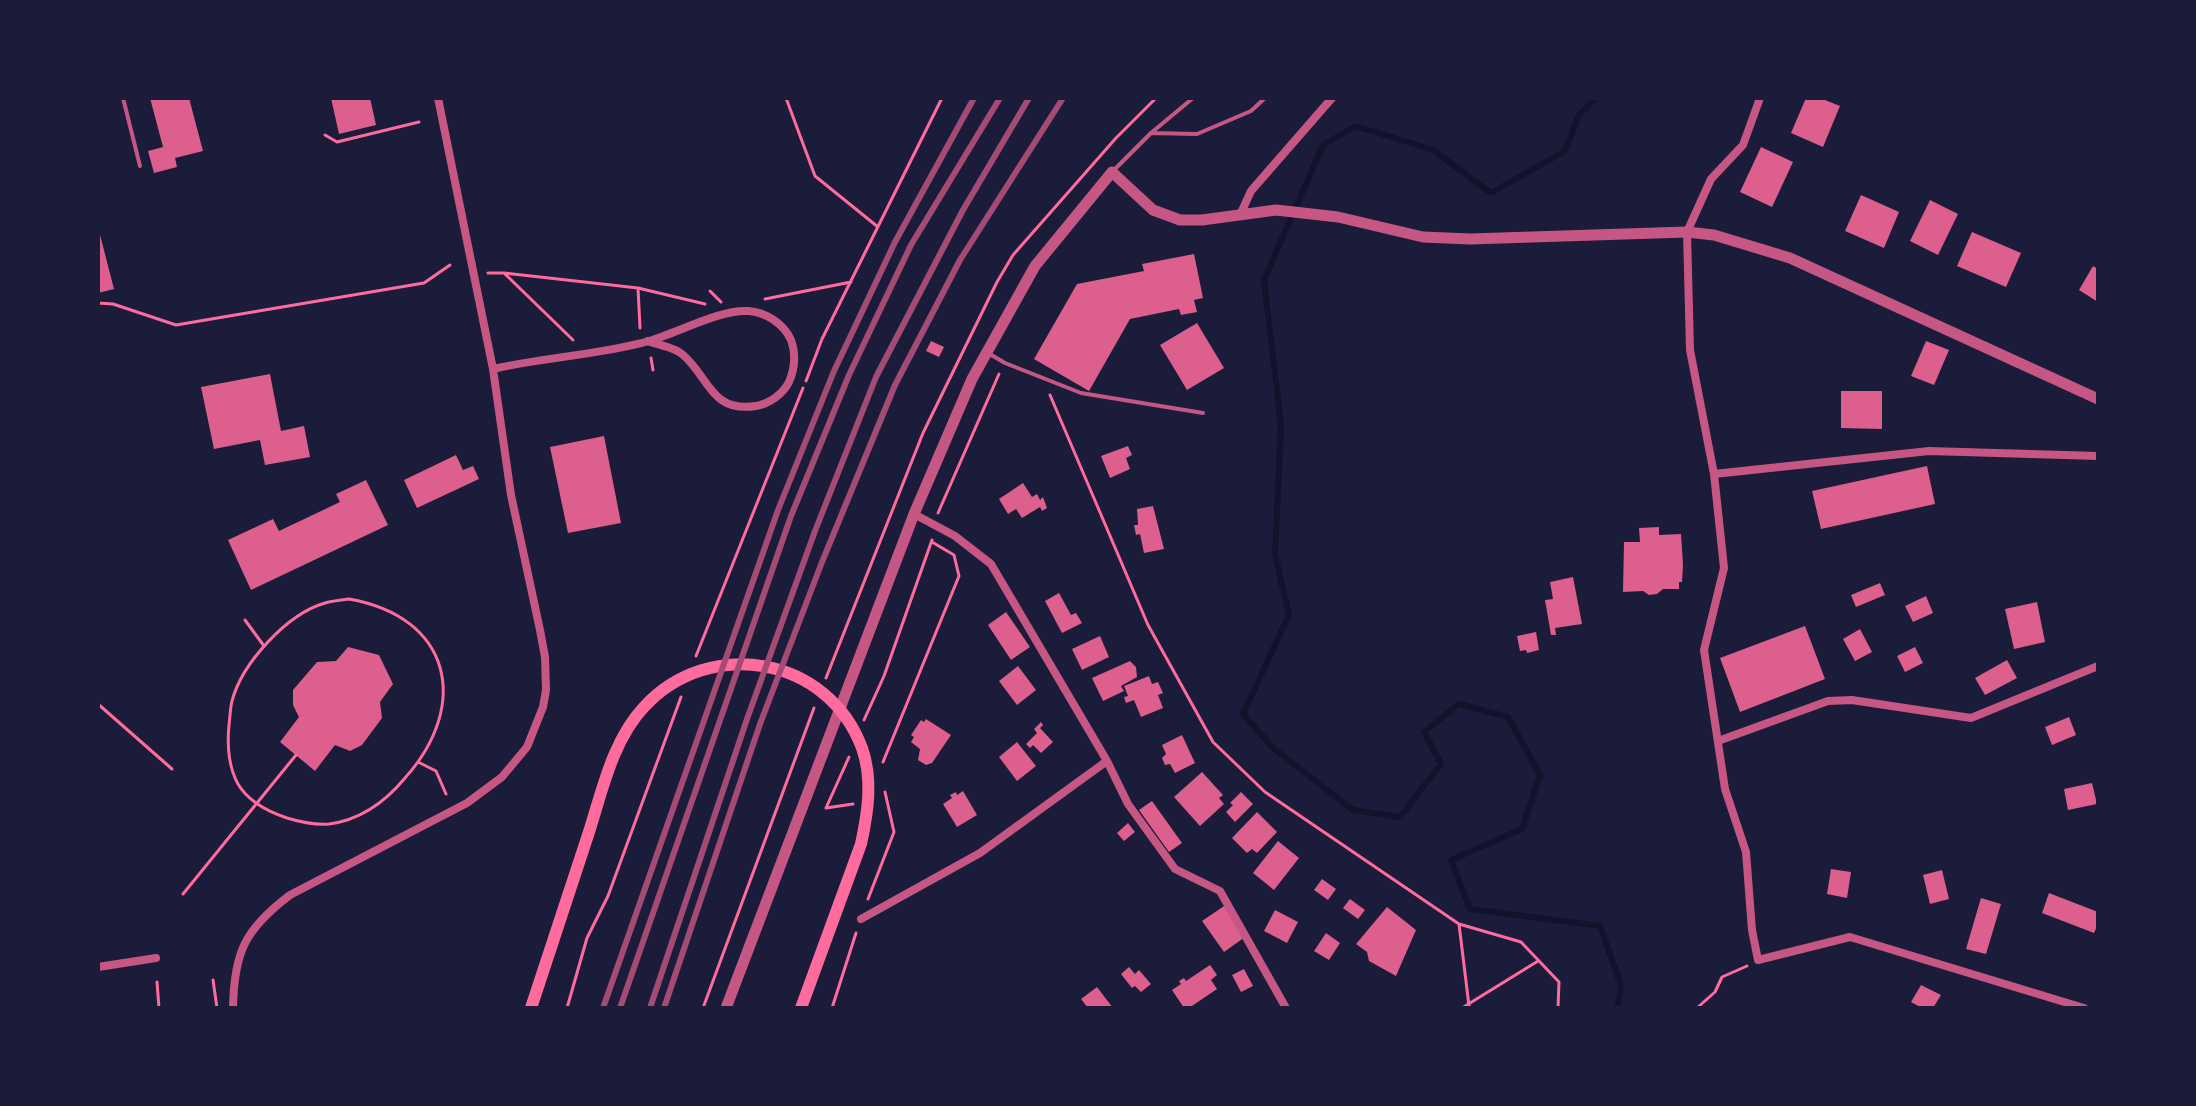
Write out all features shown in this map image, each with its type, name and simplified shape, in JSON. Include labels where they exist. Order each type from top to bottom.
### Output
[{"type":"main road","points":[[531,1008],[609,770],[631,724],[658,693],[697,671],[742,663],[786,670],[817,688],[853,728],[863,750],[867,771],[867,816],[851,872],[801,1008]]},
{"type":"street","points":[[233,1008],[234,976],[246,938],[273,908],[290,895],[467,803],[514,764],[527,747],[546,690],[545,657],[510,490],[493,369],[438,98]]},
{"type":"street","points":[[1240,215],[1251,191],[1332,98]]},
{"type":"street","points":[[1760,98],[1743,145],[1711,179],[1687,232],[1690,350],[1714,474],[1724,568],[1704,650],[1725,789],[1746,852],[1752,930],[1758,960],[1850,937],[2084,1008]]},
{"type":"street","points":[[726,1008],[940,451],[986,352],[1035,266],[1112,172],[1143,202],[1166,216],[1180,220],[1276,210],[1338,217],[1423,237],[1470,239],[1687,232],[1714,235],[1790,258],[2098,399]]},
{"type":"street","points":[[493,369],[648,341],[731,313],[747,311],[764,314],[784,329],[794,352],[794,368],[788,384],[777,397],[762,405],[745,408],[728,404],[714,396],[680,351],[648,341]]},
{"type":"street","points":[[1714,474],[1929,451],[2098,456]]},
{"type":"street","points":[[914,514],[955,536],[991,564],[1107,761],[1128,804],[1175,869],[1220,891],[1286,1008]]},
{"type":"street","points":[[1718,741],[1828,701],[1852,700],[1971,718],[2098,666]]},
{"type":"street","points":[[861,919],[980,853],[1107,761]]},
{"type":"street","points":[[98,967],[156,958]]},
{"type":"lane","points":[[123,98],[140,166]]},
{"type":"lane","points":[[1112,172],[1151,133],[1193,98]]},
{"type":"lane","points":[[1151,133],[1197,134],[1251,111],[1265,98]]},
{"type":"lane","points":[[986,352],[1005,363],[1081,393],[1203,413]]},
{"type":"path","points":[[786,98],[815,176],[878,227]]},
{"type":"path","points":[[806,380],[822,339],[942,98]]},
{"type":"path","points":[[325,135],[337,142],[419,122]]},
{"type":"path","points":[[98,303],[113,304],[176,325],[424,283],[450,265]]},
{"type":"path","points":[[488,273],[638,288],[716,307]]},
{"type":"path","points":[[504,273],[573,340]]},
{"type":"path","points":[[757,300],[851,282]]},
{"type":"path","points":[[638,288],[640,328]]},
{"type":"path","points":[[710,291],[724,305]]},
{"type":"path","points":[[650,353],[653,370]]},
{"type":"path","points":[[861,729],[884,676],[932,542],[939,505],[1005,363]]},
{"type":"path","points":[[1035,373],[1049,392],[1148,625],[1213,742],[1265,792],[1459,924],[1521,942],[1559,982],[1558,1008]]},
{"type":"path","points":[[880,769],[959,576],[954,555],[932,542]]},
{"type":"path","points":[[349,599],[372,603],[396,613],[420,632],[435,652],[444,682],[442,715],[431,746],[418,762],[390,795],[359,816],[328,824],[300,822],[275,814],[239,786],[228,758],[231,702],[243,675],[264,646],[294,619],[324,603],[349,599]]},
{"type":"path","points":[[245,620],[264,646]]},
{"type":"path","points":[[98,704],[172,769]]},
{"type":"path","points":[[183,894],[296,755]]},
{"type":"path","points":[[826,808],[849,755]]},
{"type":"path","points":[[418,762],[436,771],[446,794]]},
{"type":"path","points":[[832,1008],[894,832],[884,785]]},
{"type":"path","points":[[1459,924],[1470,1007]]},
{"type":"path","points":[[1697,1008],[1715,992],[1722,977],[1758,960]]},
{"type":"path","points":[[1462,1008],[1470,1007],[1538,961]]},
{"type":"path","points":[[213,980],[217,1008]]},
{"type":"path","points":[[157,982],[159,1008]]},
{"type":"building","points":[[150,98],[189,98],[203,151],[175,158],[177,167],[154,173],[148,151],[163,147]]},
{"type":"building","points":[[331,98],[370,98],[376,125],[339,134]]},
{"type":"building","points":[[1806,98],[1820,98],[1840,106],[1823,147],[1791,133]]},
{"type":"building","points":[[1761,147],[1793,162],[1772,207],[1740,192]]},
{"type":"building","points":[[1861,195],[1899,212],[1884,248],[1845,231]]},
{"type":"building","points":[[1930,200],[1958,214],[1938,255],[1910,241]]},
{"type":"building","points":[[98,232],[114,289],[98,293]]},
{"type":"building","points":[[1972,232],[2021,253],[2006,287],[1957,266]]},
{"type":"building","points":[[1194,254],[1203,298],[1194,300],[1197,312],[1181,315],[1179,309],[1130,319],[1089,391],[1034,359],[1077,284],[1144,271],[1142,264]]},
{"type":"building","points":[[2093,266],[2098,269],[2098,302],[2079,290]]},
{"type":"building","points":[[1197,323],[1224,368],[1187,390],[1160,345]]},
{"type":"building","points":[[931,341],[944,347],[939,357],[926,351]]},
{"type":"building","points":[[1926,341],[1949,350],[1934,385],[1911,376]]},
{"type":"building","points":[[270,374],[281,431],[304,426],[310,457],[265,465],[260,440],[214,449],[201,387]]},
{"type":"building","points":[[1841,391],[1882,391],[1882,429],[1841,428]]},
{"type":"building","points":[[604,436],[621,523],[568,533],[550,447]]},
{"type":"building","points":[[1128,446],[1132,455],[1126,458],[1130,469],[1110,478],[1101,456]]},
{"type":"building","points":[[456,455],[463,470],[473,466],[479,479],[417,508],[404,480]]},
{"type":"building","points":[[1927,466],[1935,504],[1821,529],[1812,491]]},
{"type":"building","points":[[366,480],[388,525],[251,590],[228,540],[273,519],[279,531],[340,502],[336,494]]},
{"type":"building","points":[[1023,483],[1032,497],[1037,494],[1040,500],[1043,497],[1047,508],[1042,511],[1040,507],[1022,518],[1016,509],[1008,514],[999,499]]},
{"type":"building","points":[[1153,506],[1164,549],[1144,553],[1140,534],[1136,535],[1134,525],[1138,525],[1137,509]]},
{"type":"building","points":[[1659,527],[1659,535],[1681,534],[1683,565],[1679,589],[1663,589],[1649,595],[1643,591],[1623,592],[1624,542],[1640,542],[1639,528]]},
{"type":"building","points":[[1573,577],[1582,624],[1555,628],[1556,635],[1551,635],[1545,600],[1553,599],[1550,582]]},
{"type":"building","points":[[1880,583],[1885,595],[1856,607],[1851,595]]},
{"type":"building","points":[[1059,593],[1071,615],[1076,613],[1082,623],[1062,633],[1045,601]]},
{"type":"building","points":[[1926,596],[1933,613],[1913,622],[1905,606]]},
{"type":"building","points":[[2037,602],[2045,642],[2014,649],[2005,609]]},
{"type":"building","points":[[1006,612],[1030,647],[1011,660],[988,625]]},
{"type":"building","points":[[1805,626],[1825,679],[1740,712],[1720,658]]},
{"type":"building","points":[[1860,629],[1872,652],[1855,661],[1843,639]]},
{"type":"building","points":[[1536,632],[1539,650],[1520,651],[1517,636]]},
{"type":"building","points":[[1100,636],[1109,657],[1082,670],[1072,649]]},
{"type":"building","points":[[348,647],[379,655],[393,684],[380,702],[382,718],[362,745],[350,751],[335,745],[315,771],[280,742],[299,717],[293,705],[293,690],[317,662],[336,661]]},
{"type":"building","points":[[1915,647],[1923,663],[1905,672],[1897,656]]},
{"type":"building","points":[[2007,660],[2017,678],[1985,695],[1975,678]]},
{"type":"building","points":[[1130,661],[1136,667],[1137,677],[1121,686],[1124,691],[1103,701],[1092,678]]},
{"type":"building","points":[[1018,666],[1036,690],[1017,705],[999,681]]},
{"type":"building","points":[[1149,676],[1152,684],[1158,682],[1163,693],[1158,695],[1163,708],[1141,717],[1134,700],[1126,703],[1124,697],[1128,696],[1124,686]]},
{"type":"building","points":[[2069,717],[2076,735],[2052,745],[2045,727]]},
{"type":"building","points":[[926,719],[951,735],[932,763],[926,765],[918,760],[920,749],[911,742],[914,737],[911,735],[921,720],[924,722]]},
{"type":"building","points":[[1041,722],[1043,725],[1040,728],[1053,742],[1041,753],[1033,745],[1030,748],[1026,744],[1037,733],[1034,729]]},
{"type":"building","points":[[1182,735],[1195,763],[1175,773],[1170,764],[1165,765],[1162,758],[1166,754],[1162,745]]},
{"type":"building","points":[[1017,742],[1036,766],[1017,781],[999,757]]},
{"type":"building","points":[[1202,772],[1223,795],[1219,798],[1224,804],[1200,826],[1174,797]]},
{"type":"building","points":[[2092,783],[2097,804],[2068,810],[2064,789]]},
{"type":"building","points":[[963,791],[977,815],[957,827],[943,804],[952,798],[950,795]]},
{"type":"building","points":[[1241,792],[1253,804],[1235,822],[1226,812]]},
{"type":"building","points":[[1152,801],[1182,843],[1169,852],[1139,810]]},
{"type":"building","points":[[1257,812],[1277,832],[1257,853],[1252,849],[1247,853],[1232,838]]},
{"type":"building","points":[[1128,823],[1135,832],[1124,841],[1117,833]]},
{"type":"building","points":[[1278,841],[1299,858],[1274,890],[1253,873]]},
{"type":"building","points":[[1831,869],[1851,872],[1847,898],[1827,894]]},
{"type":"building","points":[[1942,870],[1949,899],[1930,904],[1923,875]]},
{"type":"building","points":[[1322,879],[1336,889],[1328,900],[1314,890]]},
{"type":"building","points":[[2049,893],[2098,912],[2094,933],[2042,913]]},
{"type":"building","points":[[1981,898],[2001,904],[1986,954],[1966,949]]},
{"type":"building","points":[[1350,899],[1365,910],[1358,919],[1343,908]]},
{"type":"building","points":[[1224,906],[1245,937],[1224,952],[1202,921]]},
{"type":"building","points":[[1387,907],[1416,930],[1396,976],[1369,961],[1367,952],[1356,944]]},
{"type":"building","points":[[1275,910],[1298,922],[1287,943],[1264,931]]},
{"type":"building","points":[[1326,933],[1340,943],[1329,960],[1314,951]]},
{"type":"building","points":[[1210,965],[1217,975],[1211,980],[1217,989],[1189,1008],[1184,1008],[1172,990],[1181,984],[1179,981],[1184,978],[1186,981]]},
{"type":"building","points":[[1129,967],[1135,974],[1139,970],[1151,984],[1141,992],[1135,986],[1132,988],[1121,974]]},
{"type":"building","points":[[1244,969],[1253,986],[1241,992],[1232,975]]},
{"type":"building","points":[[1921,985],[1941,995],[1933,1008],[1922,1008],[1911,1002]]},
{"type":"building","points":[[1097,987],[1113,1008],[1088,1008],[1081,999]]},
{"type":"waterway","points":[[1596,98],[1579,115],[1565,151],[1491,193],[1433,150],[1356,126],[1323,145],[1264,280],[1281,425],[1275,555],[1289,615],[1243,714],[1273,748],[1353,810],[1400,817],[1441,764],[1424,732],[1459,704],[1508,717],[1540,775],[1522,829],[1451,860],[1470,909],[1600,926],[1621,985],[1618,1008]]},
{"type":"railway","points":[[603,1008],[778,510],[834,371],[895,242],[974,98]]},
{"type":"railway","points":[[620,1008],[791,516],[849,375],[911,245],[1000,98]]},
{"type":"railway","points":[[650,1008],[747,719],[815,531],[876,377],[963,210],[1029,98]]},
{"type":"railway","points":[[664,1008],[760,724],[895,385],[960,260],[1063,98]]}]
